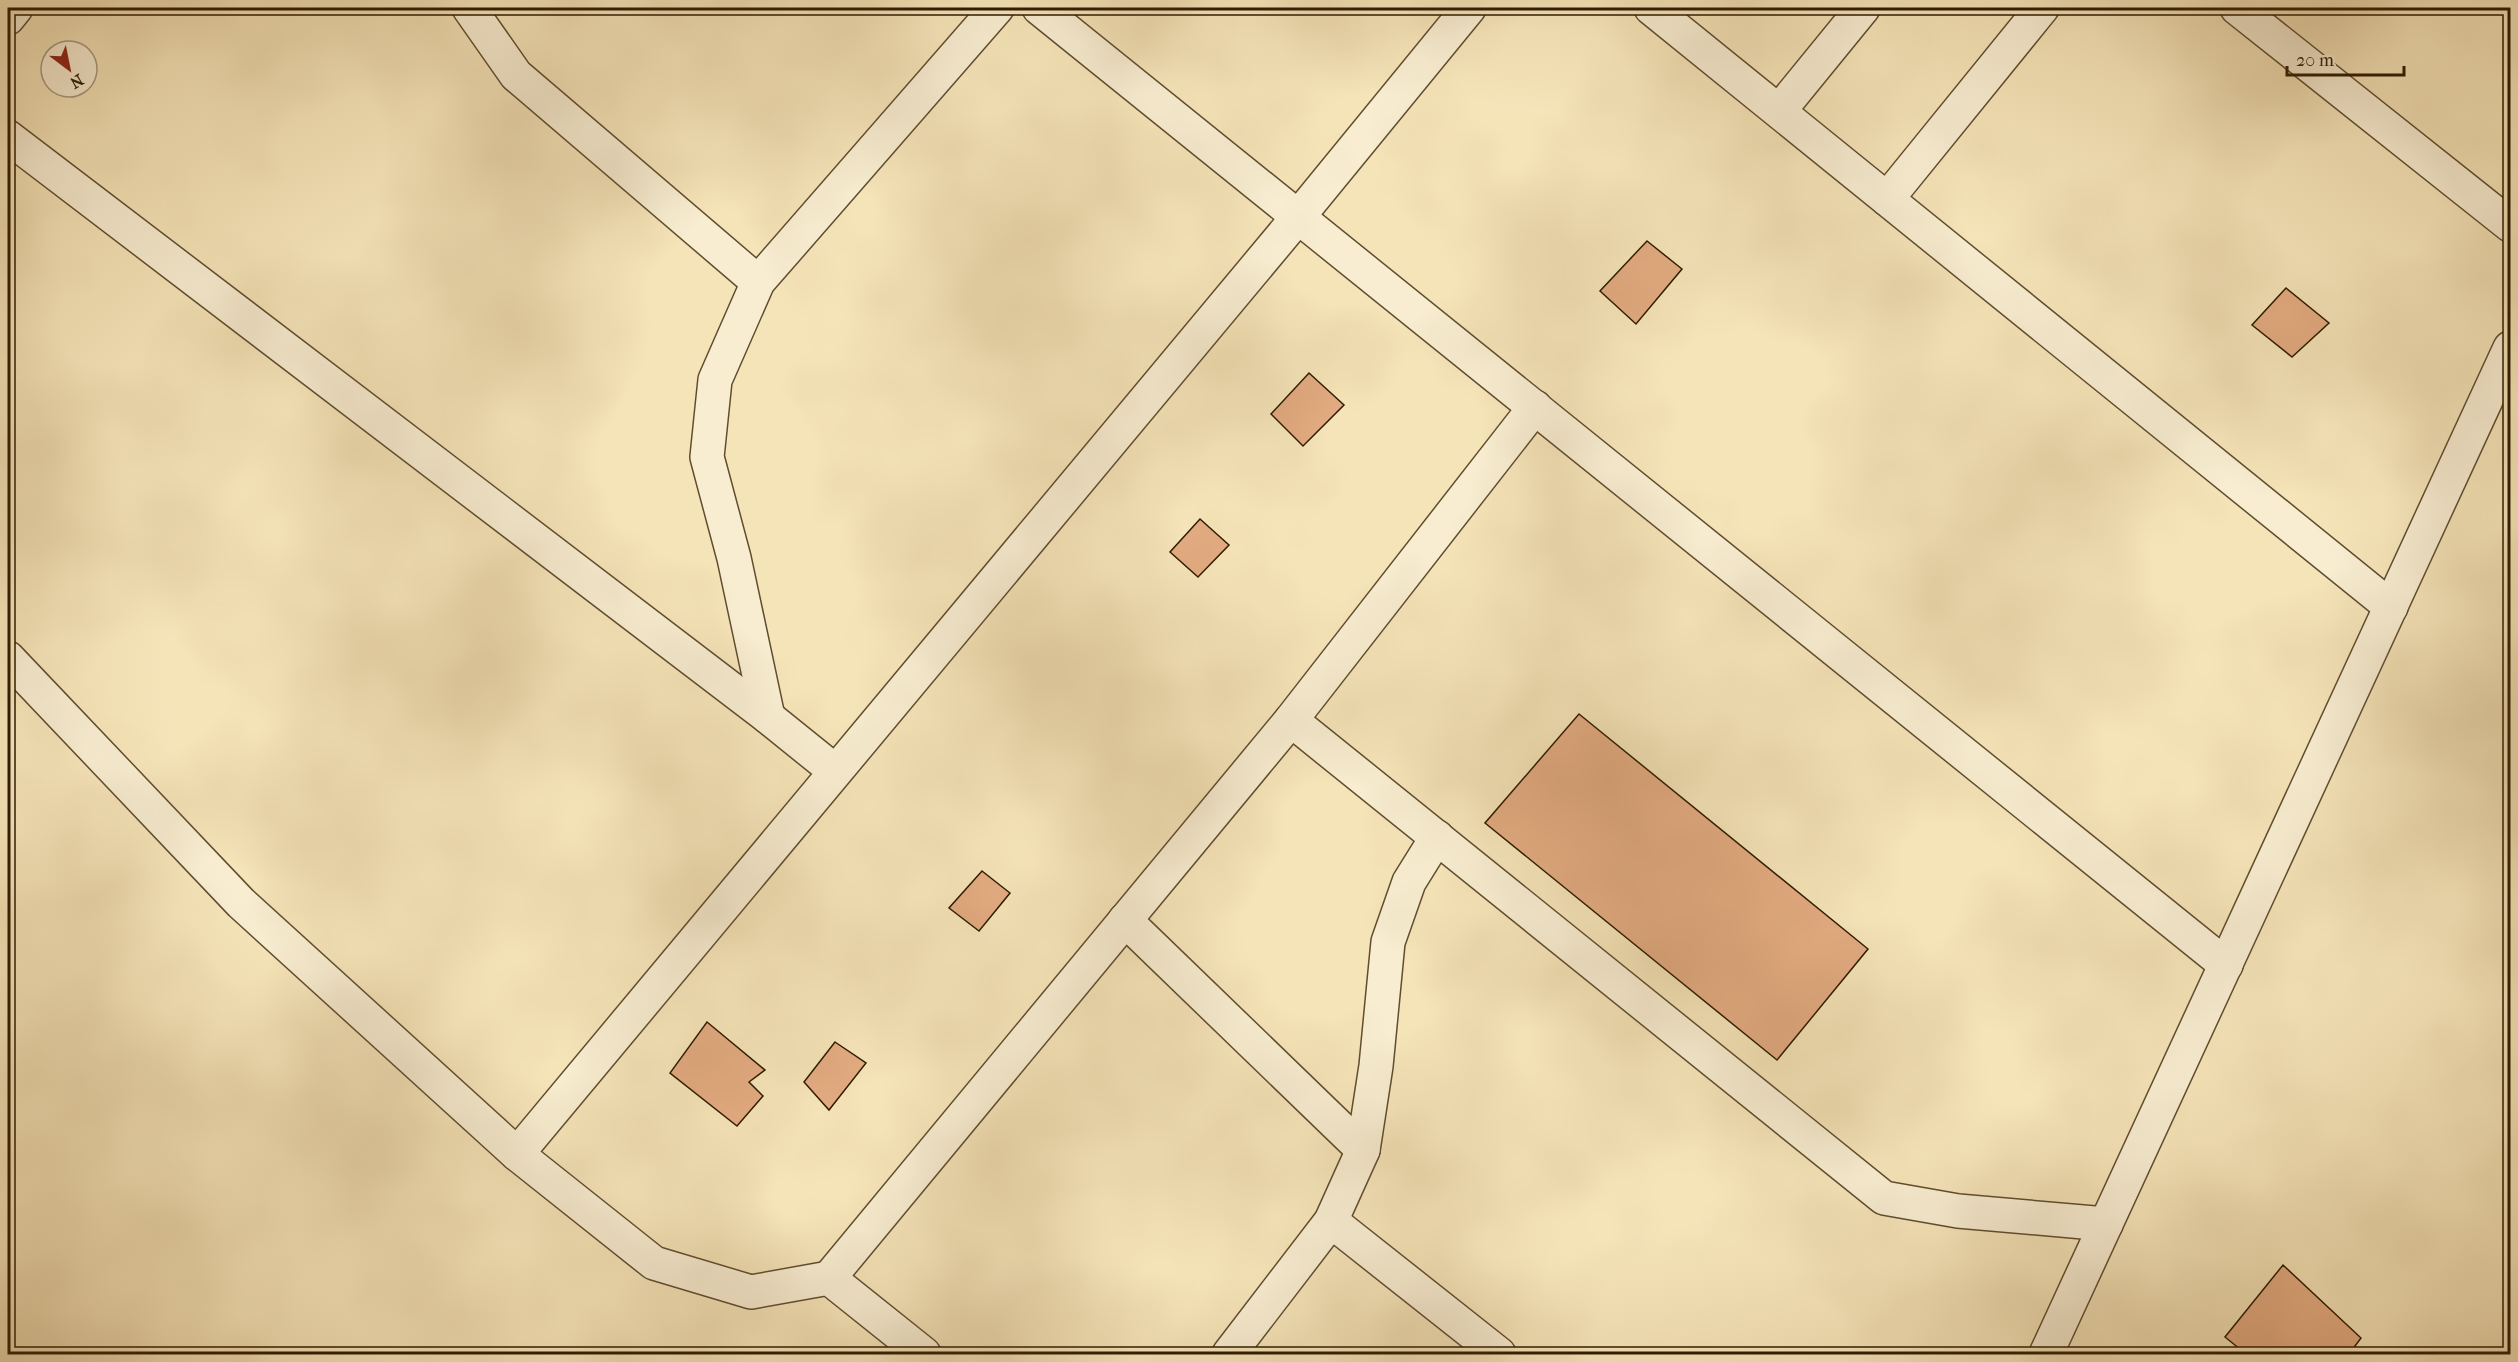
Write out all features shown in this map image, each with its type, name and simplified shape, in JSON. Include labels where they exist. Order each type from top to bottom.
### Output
[{"type":"street","points":[[8,18],[16,8]]},
{"type":"street","points":[[469,8],[516,75],[758,282]]},
{"type":"street","points":[[768,717],[735,558],[707,457],[715,380],[758,282],[996,8]]},
{"type":"street","points":[[1038,8],[2226,965]]},
{"type":"street","points":[[517,1154],[1298,217],[1469,8]]},
{"type":"street","points":[[1651,8],[2391,606]]},
{"type":"street","points":[[1779,111],[1863,8]]},
{"type":"street","points":[[1887,199],[2042,8]]},
{"type":"street","points":[[2238,8],[2511,225]]},
{"type":"street","points":[[8,137],[836,771]]},
{"type":"street","points":[[2046,1354],[2511,348]]},
{"type":"street","points":[[8,658],[241,903],[517,1154],[654,1263],[751,1292],[829,1278],[1291,720],[1535,407]]},
{"type":"street","points":[[1291,720],[1884,1198],[1958,1211],[2106,1224]]},
{"type":"street","points":[[1229,1354],[1331,1221],[1363,1150],[1376,1066],[1388,942],[1409,882],[1437,837]]},
{"type":"street","points":[[1125,920],[1363,1150]]},
{"type":"street","points":[[1331,1221],[1499,1354]]},
{"type":"street","points":[[829,1278],[924,1354]]},
{"type":"building","points":[[1647,241],[1682,269],[1636,324],[1600,291]]},
{"type":"building","points":[[2286,288],[2329,323],[2292,357],[2252,325]]},
{"type":"building","points":[[1309,373],[1344,405],[1303,446],[1271,414]]},
{"type":"building","points":[[1200,519],[1229,545],[1198,577],[1170,552]]},
{"type":"building","points":[[1579,714],[1868,949],[1777,1060],[1485,823]]},
{"type":"building","points":[[982,871],[1010,893],[979,931],[949,908]]},
{"type":"building","points":[[707,1022],[765,1070],[749,1082],[763,1096],[737,1126],[670,1073]]},
{"type":"building","points":[[835,1042],[866,1063],[829,1110],[804,1082]]},
{"type":"building","points":[[2283,1265],[2361,1338],[2349,1354],[2246,1354],[2225,1337]]}]
